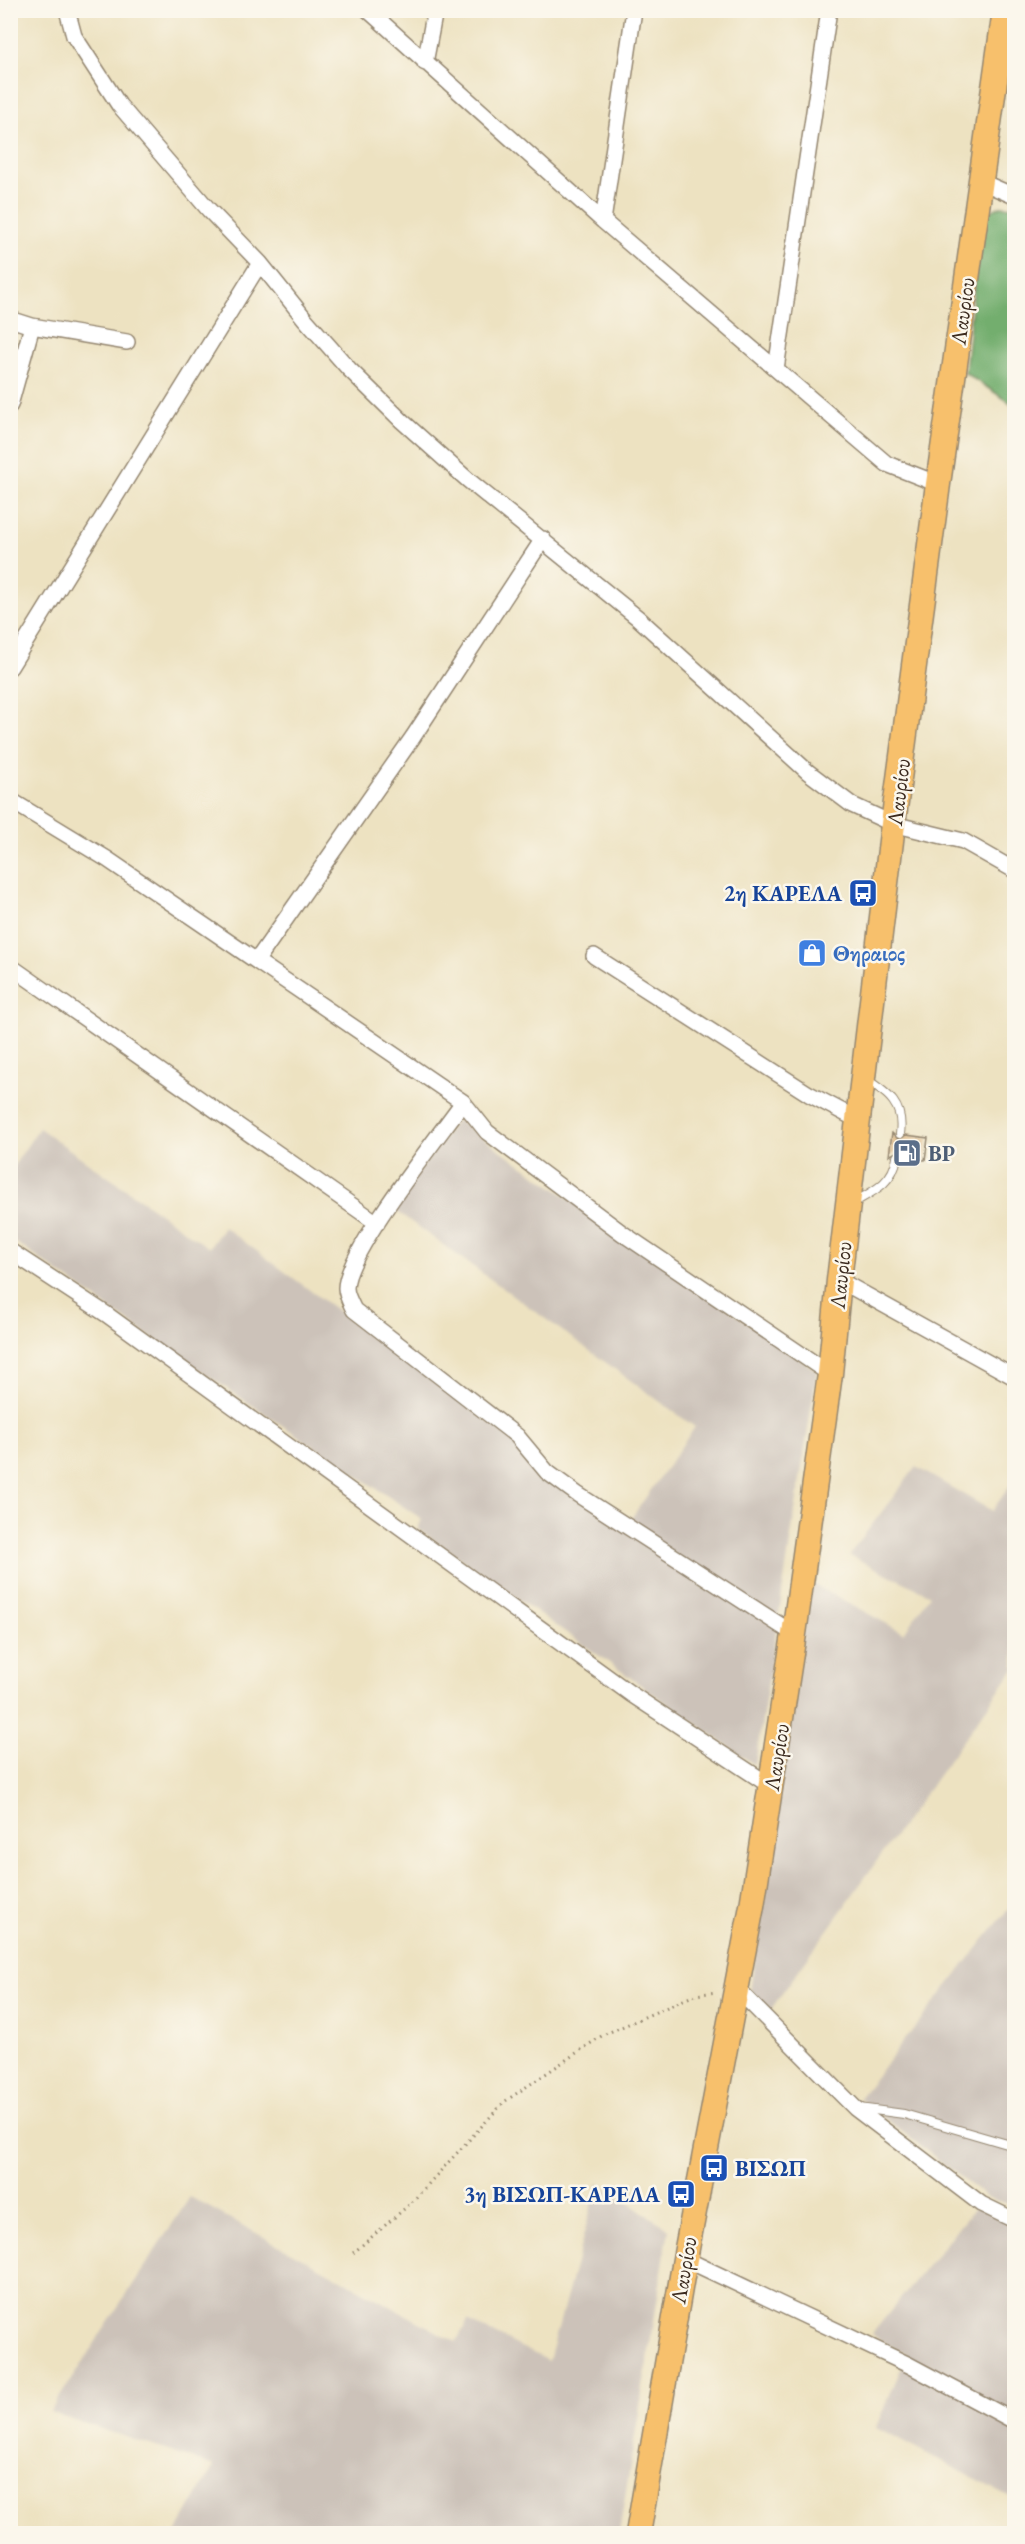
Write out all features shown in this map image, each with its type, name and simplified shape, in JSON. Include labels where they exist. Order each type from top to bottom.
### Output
[{"type":"main road","name":"Λαυρίου","points":[[638,2534],[685,2259],[772,1787],[830,1374],[893,824],[1005,10]]},
{"type":"street","points":[[67,10],[74,36],[119,105],[209,210],[260,263],[305,320],[394,414],[468,480],[638,618],[808,772],[852,805],[893,824],[963,841],[1014,870]]},
{"type":"street","points":[[368,10],[424,63],[603,221],[887,465],[938,484]]},
{"type":"street","points":[[424,63],[435,10]]},
{"type":"street","points":[[603,221],[634,10]]},
{"type":"street","points":[[776,369],[829,10]]},
{"type":"street","points":[[982,182],[1014,196]]},
{"type":"street","points":[[10,667],[260,263]]},
{"type":"street","points":[[10,319],[32,326],[127,342]]},
{"type":"street","points":[[10,405],[32,326]]},
{"type":"street","points":[[257,960],[413,737],[543,539]]},
{"type":"street","points":[[10,800],[107,859],[463,1102],[487,1132],[622,1233],[830,1374]]},
{"type":"street","points":[[594,956],[809,1094],[858,1120]]},
{"type":"street","points":[[10,966],[377,1223]]},
{"type":"street","points":[[463,1102],[377,1223],[353,1261],[346,1289],[354,1310],[517,1436],[547,1472],[577,1494],[794,1635]]},
{"type":"street","points":[[10,1251],[106,1314],[631,1694],[772,1787]]},
{"type":"street","points":[[839,1280],[1014,1377]]},
{"type":"street","points":[[735,1988],[855,2108],[981,2204],[1014,2220]]},
{"type":"street","points":[[685,2259],[909,2365],[1014,2421]]},
{"type":"lane","points":[[863,1077],[895,1102],[902,1121],[900,1134]]},
{"type":"lane","points":[[848,1205],[880,1188],[895,1167],[897,1157]]},
{"type":"lane","points":[[855,2108],[904,2114],[1014,2146]]},
{"type":"path","points":[[353,2253],[410,2204],[504,2102],[603,2035],[695,1995],[735,1988]]},
{"type":"shaded area","points":[[457,1120],[817,1371],[755,1765],[418,1529],[422,1519],[143,1332],[11,1239],[11,1170],[39,1128],[209,1248],[224,1227],[513,1440],[623,1530],[695,1427],[392,1208]]},
{"type":"shaded area","points":[[916,1467],[992,1511],[1014,1480],[1014,1669],[766,2016],[749,1999],[811,1583],[904,1633],[930,1595],[849,1555]]},
{"type":"shaded area","points":[[1014,1902],[1014,2206],[986,2197],[859,2098]]},
{"type":"shaded area","points":[[598,2183],[669,2229],[619,2533],[176,2533],[214,2466],[50,2412],[190,2197],[456,2342],[468,2321],[549,2361]]},
{"type":"shaded area","points":[[976,2206],[1014,2226],[1014,2499],[876,2427],[907,2355],[871,2335]]},
{"type":"green space","points":[[1001,206],[1014,207],[1014,405],[965,373],[981,216]]},
{"type":"building","points":[[892,1133],[899,1140],[906,1135],[928,1138],[925,1160],[903,1158],[898,1151],[889,1156]]},
{"type":"place","name":"2η ΚΑΡΕΛΑ","points":[[863,893]]},
{"type":"place","name":"Θηραιος","points":[[812,953]]},
{"type":"place","name":"BP","points":[[907,1153]]},
{"type":"place","name":"ΒΙΣΩΠ","points":[[714,2168]]},
{"type":"place","name":"3η ΒΙΣΩΠ-ΚΑΡΕΛΑ","points":[[681,2194]]}]
